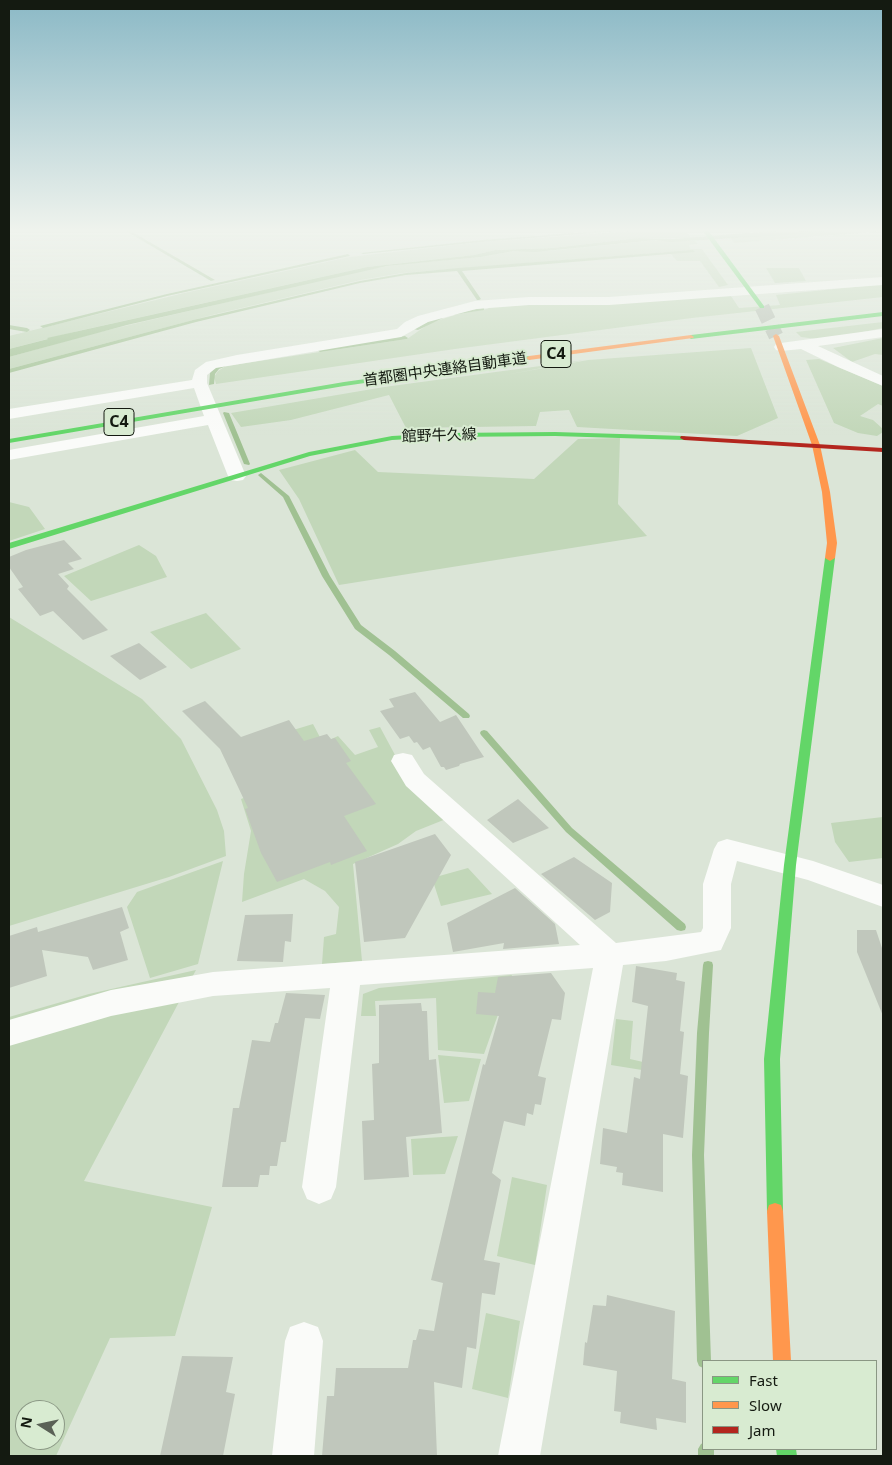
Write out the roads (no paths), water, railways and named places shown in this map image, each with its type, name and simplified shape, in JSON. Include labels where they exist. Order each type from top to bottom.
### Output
[{"type":"main road","points":[[754,298],[761,313]]},
{"type":"main road","points":[[806,311],[883,303]]},
{"type":"main road","name":"首都圏中央連絡自動車道","points":[[9,441],[344,384],[604,347],[883,314]]},
{"type":"main road","points":[[778,341],[816,445],[828,500],[832,542],[790,865],[772,1059],[775,1233],[782,1360]]},
{"type":"main road","points":[[196,390],[213,393]]},
{"type":"main road","name":"館野牛久線","points":[[9,546],[238,476],[338,448],[408,436],[555,434],[816,445],[883,450]]},
{"type":"street","points":[[238,476],[213,419],[196,390],[200,373],[211,365],[236,359],[401,333],[410,325],[423,318],[475,305],[643,298]]},
{"type":"street","points":[[778,341],[805,345],[883,333]]},
{"type":"street","points":[[805,345],[842,364],[883,381]]},
{"type":"street","points":[[9,414],[196,390]]},
{"type":"street","points":[[9,455],[213,419]]},
{"type":"street","points":[[403,762],[415,780],[610,955]]},
{"type":"street","points":[[9,1033],[111,1003],[213,984],[610,955],[711,942],[717,928],[717,884],[727,849],[813,871],[883,896]]},
{"type":"street","points":[[519,1456],[610,955]]},
{"type":"street","points":[[319,1187],[347,974]]},
{"type":"street","points":[[292,1456],[304,1342]]},
{"type":"waterway","points":[[43,326],[154,298]]},
{"type":"waterway","points":[[9,371],[195,321],[291,298]]},
{"type":"waterway","points":[[453,314],[482,309]]},
{"type":"waterway","points":[[416,329],[441,317]]},
{"type":"waterway","points":[[9,327],[27,330]]},
{"type":"waterway","points":[[320,350],[405,338]]},
{"type":"waterway","points":[[211,384],[212,374],[217,368],[228,364]]},
{"type":"waterway","points":[[226,413],[247,464]]},
{"type":"waterway","points":[[261,475],[286,496],[326,576],[358,627],[392,653],[466,716]]},
{"type":"waterway","points":[[484,733],[569,830],[681,927]]},
{"type":"waterway","points":[[704,1360],[698,1155],[708,965]]},
{"type":"waterway","points":[[706,1450],[706,1456]]},
{"type":"tunnel","points":[[762,307],[776,336]]}]
